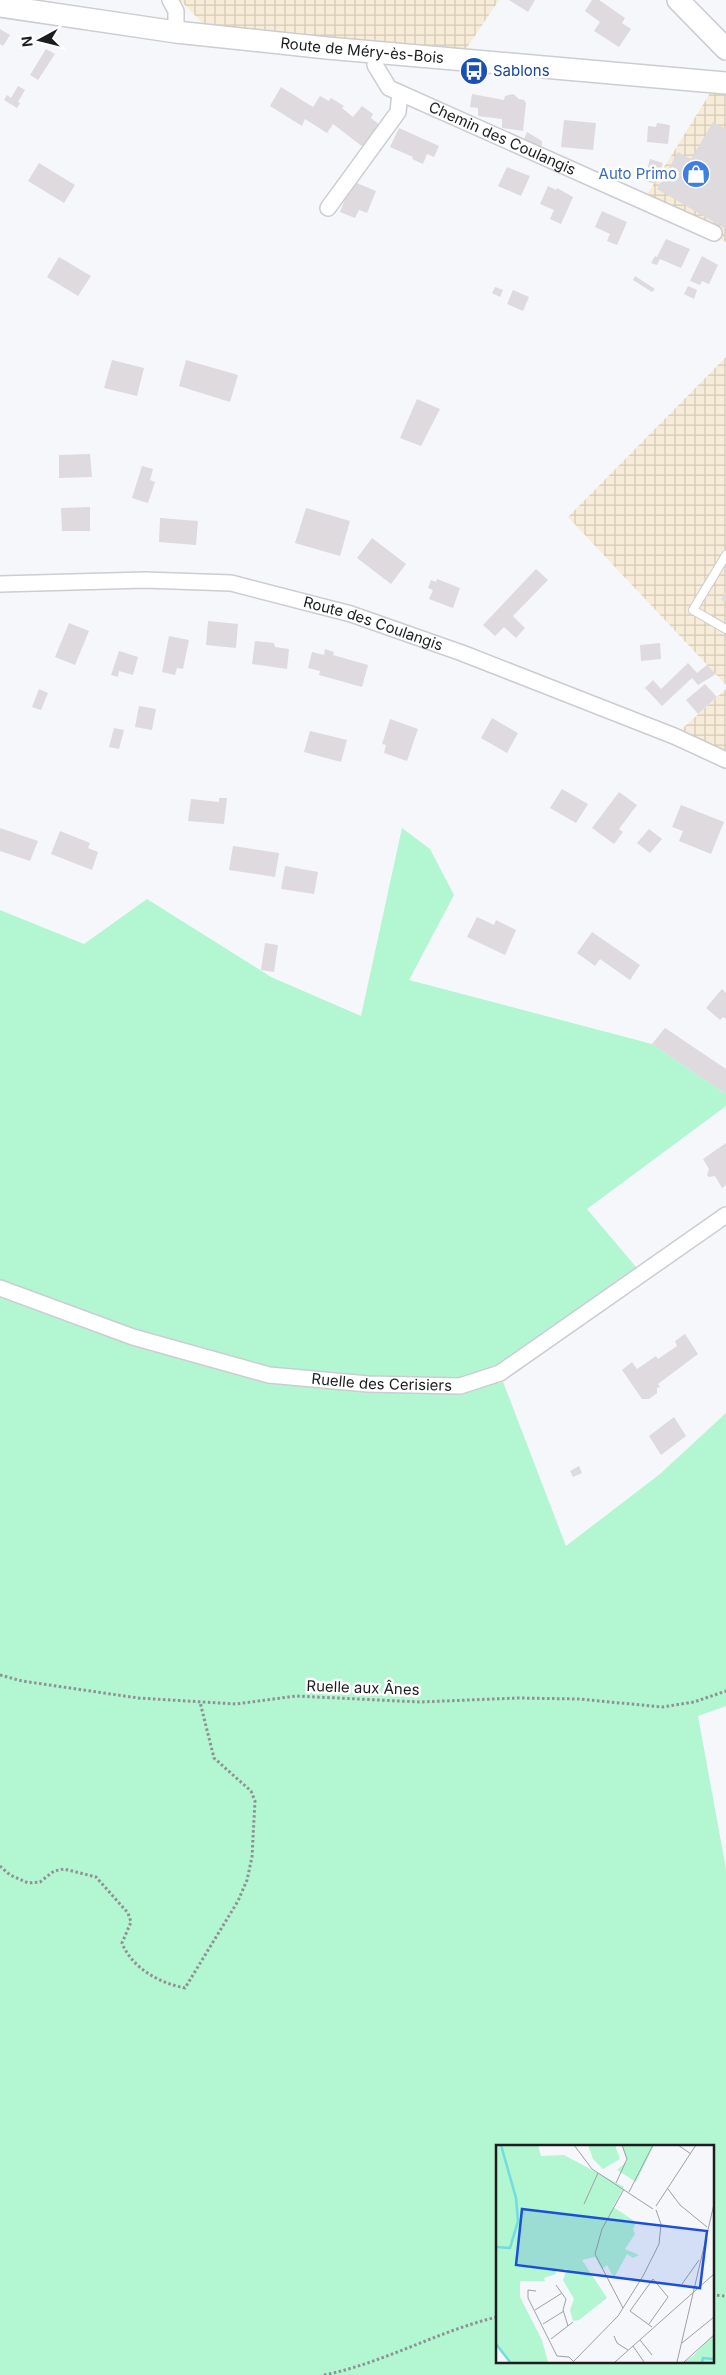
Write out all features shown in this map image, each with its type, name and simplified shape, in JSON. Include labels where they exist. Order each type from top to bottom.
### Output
[{"type":"street","points":[[170,0],[176,10],[176,32]]},
{"type":"street","points":[[678,0],[726,49]]},
{"type":"street","name":"Route de Méry-ès-Bois","points":[[0,6],[176,32],[726,83]]},
{"type":"street","name":"Chemin des Coulangis","points":[[377,52],[375,65],[389,88],[714,233]]},
{"type":"street","points":[[328,208],[398,112],[400,93]]},
{"type":"street","name":"Route des Coulangis","points":[[0,584],[145,580],[231,583],[351,614],[436,644],[674,736],[726,760]]},
{"type":"street","name":"Ruelle des Cerisiers","points":[[0,1288],[133,1336],[269,1374],[368,1384],[460,1386],[500,1373],[726,1215]]},
{"type":"lane","points":[[726,555],[693,610],[726,628]]},
{"type":"path","name":"Ruelle aux Ânes","points":[[0,1675],[22,1682],[138,1698],[236,1704],[296,1696],[420,1702],[579,1699],[662,1707],[694,1702],[726,1691]]},
{"type":"path","points":[[0,1866],[10,1875],[28,1884],[40,1882],[54,1871],[64,1869],[96,1877],[128,1913],[131,1922],[122,1943],[126,1954],[149,1975],[173,1986],[185,1988],[238,1901],[246,1880],[252,1857],[255,1801],[251,1791],[214,1758],[200,1702]]},
{"type":"path","points":[[324,2375],[356,2368],[462,2325],[496,2316]]},
{"type":"shaded area","points":[[180,0],[499,0],[460,58],[216,37]]},
{"type":"shaded area","points":[[717,82],[726,83],[726,242],[643,201]]},
{"type":"shaded area","points":[[726,357],[726,685],[568,517]]},
{"type":"shaded area","points":[[726,689],[726,760],[674,736]]},
{"type":"green space","points":[[402,828],[430,849],[454,895],[409,980],[652,1044],[726,1094],[726,1106],[587,1209],[642,1274],[500,1374],[566,1546],[660,1474],[726,1413],[726,1706],[698,1716],[726,1869],[726,2375],[0,2375],[0,910],[84,944],[147,899],[271,977],[361,1016]]},
{"type":"building","points":[[509,0],[535,0],[528,12]]},
{"type":"building","points":[[592,0],[599,0],[625,18],[622,23],[631,29],[619,47],[594,31],[600,22],[585,11]]},
{"type":"building","points":[[0,29],[10,35],[3,46],[0,44]]},
{"type":"building","points":[[46,49],[55,54],[38,80],[30,75]]},
{"type":"building","points":[[18,86],[25,90],[18,102],[20,103],[17,108],[4,100],[7,95],[11,98]]},
{"type":"building","points":[[281,87],[313,107],[320,96],[329,101],[331,98],[344,106],[342,108],[353,117],[362,106],[373,114],[371,118],[380,125],[363,147],[333,124],[327,133],[305,119],[302,126],[270,106]]},
{"type":"building","points":[[472,94],[504,100],[505,96],[513,94],[519,99],[524,100],[526,103],[523,131],[502,128],[502,119],[478,116],[478,108],[470,107]]},
{"type":"building","points":[[564,120],[596,123],[593,150],[561,147]]},
{"type":"building","name":"Auto Primo","points":[[713,122],[726,129],[726,229],[657,189],[678,152],[691,159]]},
{"type":"building","points":[[657,123],[670,125],[668,144],[647,142],[648,126],[656,127]]},
{"type":"building","points":[[399,128],[439,146],[434,157],[427,154],[423,164],[412,159],[413,157],[390,147]]},
{"type":"building","points":[[527,132],[542,141],[541,153],[522,144]]},
{"type":"building","points":[[650,159],[663,163],[656,184],[644,181]]},
{"type":"building","points":[[39,163],[75,185],[64,203],[28,181]]},
{"type":"building","points":[[507,167],[530,176],[521,196],[498,186]]},
{"type":"building","points":[[352,181],[376,191],[367,213],[359,210],[355,218],[340,212]]},
{"type":"building","points":[[548,186],[556,190],[557,188],[573,197],[561,224],[550,219],[554,210],[540,204]]},
{"type":"building","points":[[602,211],[627,222],[617,245],[607,241],[610,234],[595,227]]},
{"type":"building","points":[[666,239],[690,249],[681,268],[660,259],[657,265],[651,263],[655,256],[657,257]]},
{"type":"building","points":[[702,256],[718,265],[709,284],[702,281],[700,285],[690,281]]},
{"type":"building","points":[[59,257],[91,276],[78,296],[47,277]]},
{"type":"building","points":[[635,276],[655,289],[652,292],[633,280]]},
{"type":"building","points":[[688,286],[697,290],[694,299],[684,294]]},
{"type":"building","points":[[495,287],[503,290],[500,297],[492,293]]},
{"type":"building","points":[[513,290],[529,297],[523,311],[507,304]]},
{"type":"building","points":[[112,360],[144,368],[137,396],[104,388]]},
{"type":"building","points":[[186,360],[238,375],[230,402],[179,386]]},
{"type":"building","points":[[417,399],[440,409],[421,446],[400,438]]},
{"type":"building","points":[[90,454],[92,477],[59,478],[59,455]]},
{"type":"building","points":[[142,466],[153,469],[150,480],[155,482],[148,503],[132,498]]},
{"type":"building","points":[[90,507],[90,531],[62,531],[61,508]]},
{"type":"building","points":[[306,508],[350,521],[340,556],[295,543]]},
{"type":"building","points":[[160,518],[198,521],[196,545],[159,542]]},
{"type":"building","points":[[372,538],[406,564],[391,584],[357,558]]},
{"type":"building","points":[[536,569],[548,580],[513,616],[525,628],[516,638],[504,627],[495,636],[483,625]]},
{"type":"building","points":[[437,579],[460,588],[453,608],[429,599],[433,590],[428,588],[431,580],[436,582]]},
{"type":"building","points":[[726,591],[726,602],[721,600]]},
{"type":"building","points":[[208,621],[238,624],[236,648],[206,645]]},
{"type":"building","points":[[69,623],[89,631],[75,665],[55,657]]},
{"type":"building","points":[[169,636],[189,640],[183,669],[177,668],[175,675],[162,672]]},
{"type":"building","points":[[255,641],[274,643],[275,647],[289,649],[287,669],[252,664]]},
{"type":"building","points":[[660,643],[661,659],[641,661],[640,645]]},
{"type":"building","points":[[325,649],[334,652],[333,655],[368,665],[362,687],[319,675],[320,671],[308,668],[312,652],[324,655]]},
{"type":"building","points":[[119,651],[138,657],[133,675],[119,671],[118,677],[111,675]]},
{"type":"building","points":[[688,663],[697,673],[707,665],[716,674],[698,685],[692,678],[662,706],[645,688],[653,680],[661,689]]},
{"type":"building","points":[[705,684],[717,697],[698,714],[686,700]]},
{"type":"building","points":[[39,689],[48,693],[41,710],[32,707]]},
{"type":"building","points":[[139,706],[156,709],[152,730],[135,727]]},
{"type":"building","points":[[492,718],[518,733],[507,753],[481,738]]},
{"type":"building","points":[[390,719],[418,729],[407,761],[384,753],[386,745],[382,744]]},
{"type":"building","points":[[114,728],[124,730],[119,749],[109,747]]},
{"type":"building","points":[[310,731],[347,740],[341,762],[304,752]]},
{"type":"building","points":[[562,789],[588,804],[576,823],[550,808]]},
{"type":"building","points":[[619,792],[637,805],[619,829],[623,832],[614,844],[592,828]]},
{"type":"building","points":[[219,798],[227,798],[224,824],[188,821],[191,799],[219,802]]},
{"type":"building","points":[[681,805],[724,822],[711,854],[679,841],[683,831],[672,827]]},
{"type":"building","points":[[0,828],[38,841],[30,861],[0,851]]},
{"type":"building","points":[[649,829],[662,839],[650,853],[637,843]]},
{"type":"building","points":[[60,831],[90,843],[88,848],[98,852],[92,870],[51,854]]},
{"type":"building","points":[[233,846],[279,853],[275,877],[229,870]]},
{"type":"building","points":[[285,866],[318,872],[314,894],[281,889]]},
{"type":"building","points":[[477,917],[494,925],[496,920],[516,930],[505,955],[467,937]]},
{"type":"building","points":[[592,932],[640,965],[630,980],[600,959],[595,966],[577,953]]},
{"type":"building","points":[[265,943],[278,945],[274,972],[261,970]]},
{"type":"building","points":[[722,989],[726,993],[726,1019],[723,1017],[720,1020],[706,1008]]},
{"type":"building","points":[[665,1028],[726,1069],[726,1094],[652,1044]]},
{"type":"building","points":[[726,1143],[726,1185],[722,1188],[715,1176],[709,1177],[707,1175],[709,1169],[703,1159]]},
{"type":"building","points":[[685,1334],[698,1354],[658,1384],[660,1387],[657,1388],[657,1393],[649,1399],[642,1399],[622,1370],[632,1362],[637,1369],[656,1356],[658,1359],[677,1346],[675,1341]]},
{"type":"building","points":[[674,1417],[686,1436],[661,1455],[649,1436]]},
{"type":"building","points":[[579,1466],[582,1473],[573,1477],[570,1471]]},
{"type":"place","name":"Sablons","points":[[474,71]]},
{"type":"place","name":"Auto Primo","points":[[696,174]]}]
